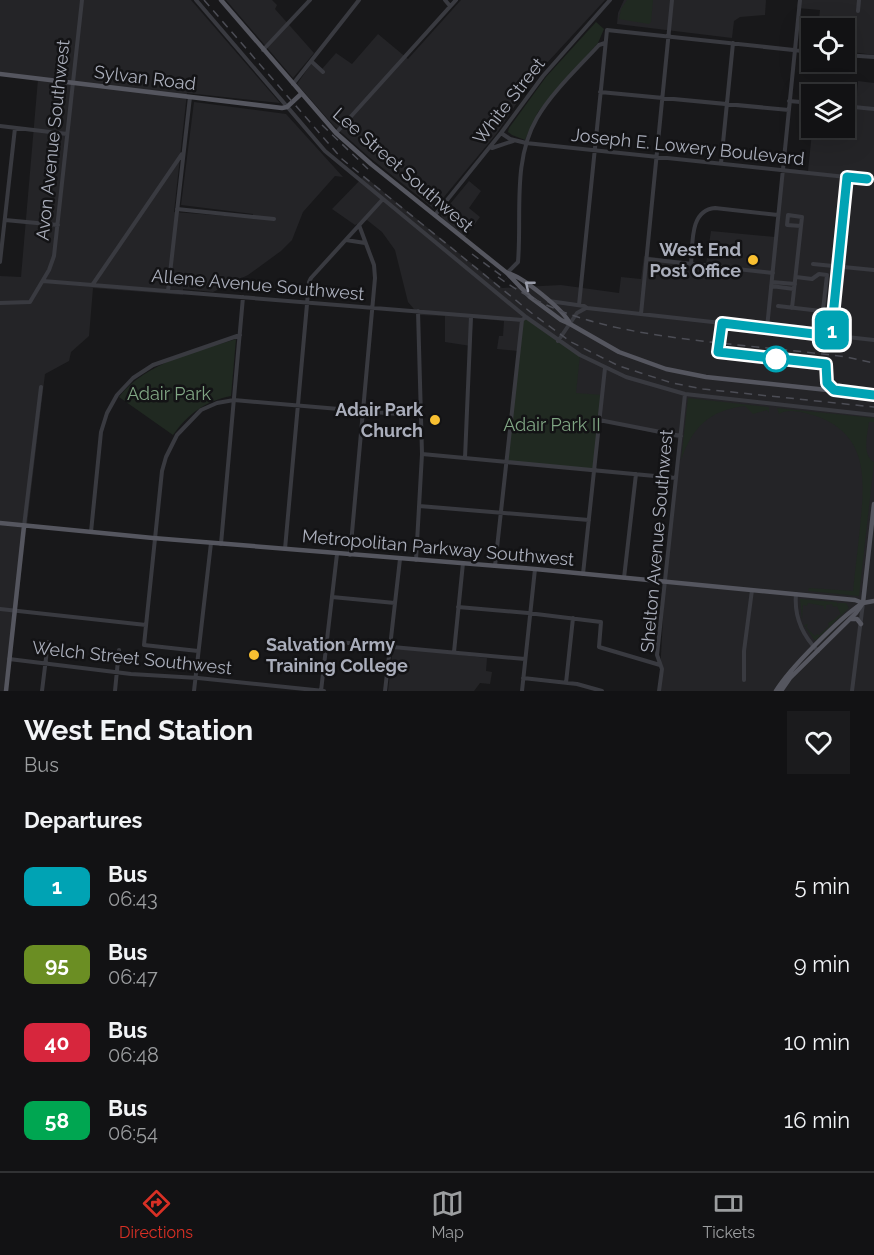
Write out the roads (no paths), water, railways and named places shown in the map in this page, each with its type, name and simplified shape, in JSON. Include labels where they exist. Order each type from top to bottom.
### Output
[{"type":"main road","name":"Lee Street Southwest","points":[[224,1],[263,50],[336,133],[367,161],[507,273],[530,297],[570,324]]},
{"type":"main road","name":"Sylvan Road","points":[[0,74],[269,107],[287,107]]},
{"type":"main road","points":[[287,107],[301,94]]},
{"type":"main road","points":[[507,273],[514,274],[567,316],[570,324],[591,338],[626,355],[682,373],[706,377],[874,395]]},
{"type":"main road","points":[[776,691],[787,675],[850,619],[863,603],[874,504]]},
{"type":"main road","name":"Metropolitan Parkway Southwest","points":[[0,523],[337,554],[535,569],[796,594],[863,603],[874,601]]},
{"type":"main road","points":[[6,691],[24,526]]},
{"type":"main road","points":[[844,599],[851,604],[851,612]]},
{"type":"main road","points":[[781,691],[816,649],[851,612],[863,603]]},
{"type":"main road","points":[[850,619],[857,619],[861,624]]},
{"type":"street","name":"Avon Avenue Southwest","points":[[43,281],[54,256],[82,0]]},
{"type":"street","points":[[196,0],[325,151],[524,319],[558,341],[605,368],[645,383],[685,394],[874,415]]},
{"type":"street","points":[[263,50],[310,0]]},
{"type":"street","points":[[292,84],[359,0]]},
{"type":"street","points":[[445,0],[450,6]]},
{"type":"street","points":[[336,133],[456,0]]},
{"type":"street","name":"White Street","points":[[435,216],[501,134],[543,76],[610,0]]},
{"type":"street","points":[[641,314],[672,0]]},
{"type":"street","points":[[767,328],[800,0]]},
{"type":"street","points":[[858,11],[859,0]]},
{"type":"street","points":[[579,304],[607,30],[801,51]]},
{"type":"street","points":[[507,273],[518,262],[520,180],[526,143],[533,124],[543,108],[600,45],[605,43]]},
{"type":"street","points":[[721,164],[733,43]]},
{"type":"street","points":[[855,56],[874,57]]},
{"type":"street","points":[[311,61],[323,72]]},
{"type":"street","points":[[600,92],[789,110]]},
{"type":"street","points":[[168,291],[190,97]]},
{"type":"street","points":[[789,101],[801,102]]},
{"type":"street","points":[[855,107],[874,109]]},
{"type":"street","points":[[0,126],[67,134]]},
{"type":"street","points":[[0,262],[15,128]]},
{"type":"street","name":"Joseph E. Lowery Boulevard","points":[[501,134],[514,141],[526,143],[874,180]]},
{"type":"street","points":[[489,149],[500,143],[514,141]]},
{"type":"street","points":[[93,285],[184,152]]},
{"type":"street","points":[[831,336],[847,177]]},
{"type":"street","points":[[285,549],[311,279],[382,200]]},
{"type":"street","points":[[177,208],[274,219]]},
{"type":"street","points":[[691,264],[696,221],[705,210],[715,208],[778,215]]},
{"type":"street","points":[[792,308],[795,287],[802,216],[788,215],[787,225],[801,226]]},
{"type":"street","points":[[5,220],[58,225]]},
{"type":"street","points":[[350,555],[375,272],[359,225]]},
{"type":"street","points":[[345,240],[366,243]]},
{"type":"street","points":[[647,259],[772,273]]},
{"type":"street","points":[[813,264],[874,270]]},
{"type":"street","points":[[778,306],[822,311],[827,275],[819,274],[812,279],[796,277]]},
{"type":"street","points":[[0,303],[30,303],[43,281]]},
{"type":"street","name":"Allene Avenue Southwest","points":[[43,281],[524,319]]},
{"type":"street","points":[[771,284],[795,287]]},
{"type":"street","points":[[771,284],[783,290],[795,287]]},
{"type":"street","points":[[221,544],[243,297]]},
{"type":"street","points":[[548,301],[579,304],[587,308],[874,340]]},
{"type":"street","points":[[558,341],[577,313],[587,308]]},
{"type":"street","points":[[416,560],[422,454],[418,311]]},
{"type":"street","points":[[465,458],[471,316]]},
{"type":"street","points":[[495,566],[524,319]]},
{"type":"street","points":[[91,532],[101,432],[107,413],[117,395],[133,378],[153,365],[240,334]]},
{"type":"street","points":[[583,574],[605,368]]},
{"type":"street","points":[[24,526],[41,387]]},
{"type":"street","name":"Shelton Avenue Southwest","points":[[659,691],[662,669],[657,655],[685,394]]},
{"type":"street","points":[[198,651],[144,645],[162,471],[172,443],[186,425],[201,410],[217,403],[234,400],[421,416]]},
{"type":"street","points":[[599,420],[681,436]]},
{"type":"street","points":[[422,454],[676,478]]},
{"type":"street","points":[[624,578],[636,474]]},
{"type":"street","points":[[419,506],[589,520]]},
{"type":"street","points":[[194,691],[211,543]]},
{"type":"street","points":[[322,691],[337,554]]},
{"type":"street","points":[[385,691],[400,559]]},
{"type":"street","points":[[454,652],[463,563]]},
{"type":"street","points":[[522,691],[535,569]]},
{"type":"street","points":[[744,680],[744,651],[752,590]]},
{"type":"street","points":[[796,594],[799,624],[806,638],[816,649]]},
{"type":"street","points":[[332,597],[395,603]]},
{"type":"street","points":[[852,691],[863,603]]},
{"type":"street","points":[[458,607],[601,622],[599,647],[660,665]]},
{"type":"street","points":[[0,609],[146,625]]},
{"type":"street","points":[[566,683],[573,618]]},
{"type":"street","points":[[327,641],[525,659]]},
{"type":"street","points":[[42,691],[48,642]]},
{"type":"street","points":[[115,691],[119,650]]},
{"type":"street","name":"Welch Street Southwest","points":[[9,659],[117,672],[195,677],[322,691]]},
{"type":"street","points":[[523,678],[566,683],[602,691]]},
{"type":"street","points":[[257,691],[258,684]]},
{"type":"railway","points":[[204,0],[342,159],[534,315],[571,342],[619,366],[672,383],[703,389],[874,407]]},
{"type":"railway","points":[[322,125],[368,169]]},
{"type":"railway","points":[[472,254],[506,279]]},
{"type":"railway","points":[[498,277],[522,293],[547,305],[627,330],[682,339],[846,357],[874,363]]},
{"type":"place","name":"West End Post Office","points":[[753,260]]},
{"type":"place","name":"Adair Park Church","points":[[435,420]]},
{"type":"place","name":"Salvation Army Training College","points":[[254,655]]},
{"type":"park label","name":"Adair Park","points":[[169,394]]},
{"type":"park label","name":"Adair Park II","points":[[552,425]]}]
